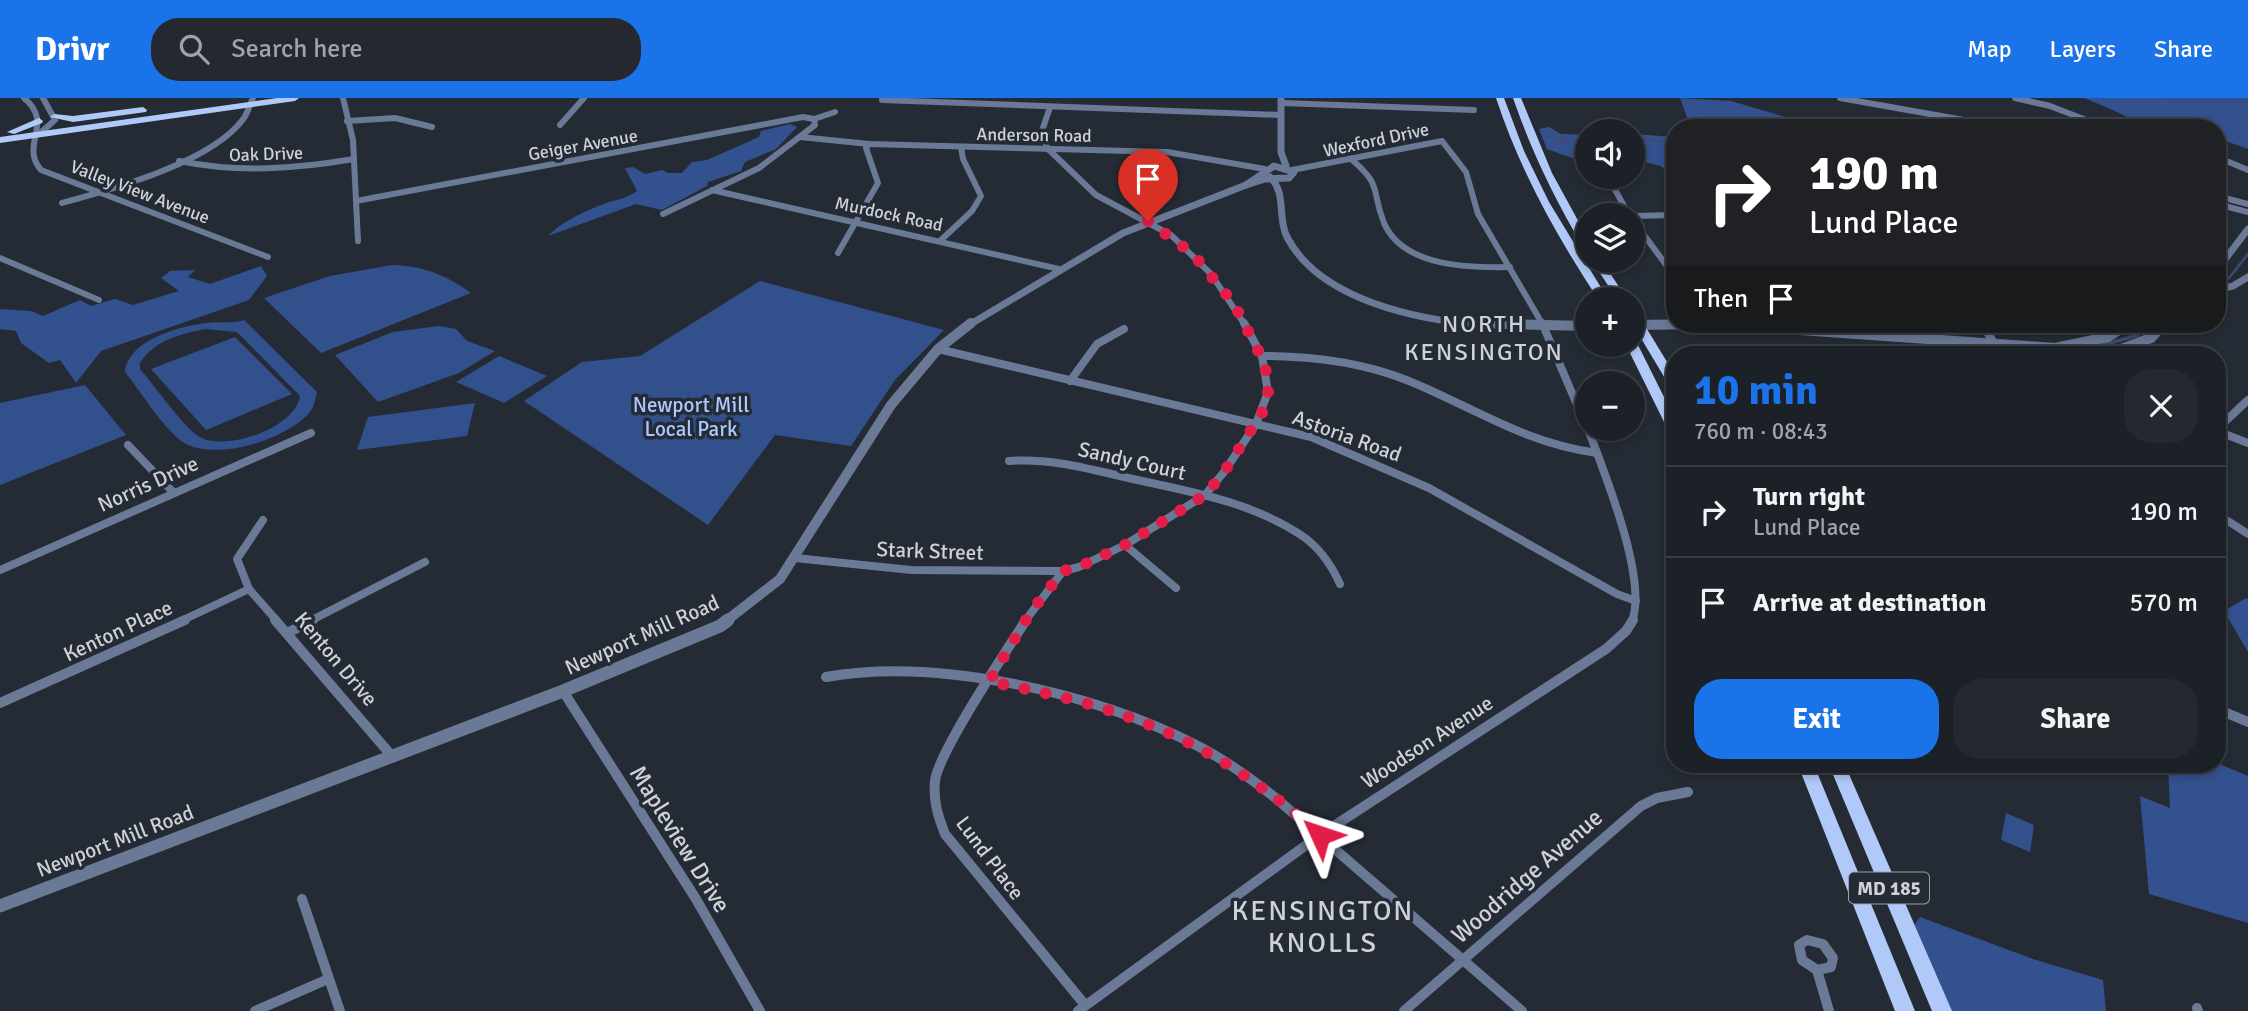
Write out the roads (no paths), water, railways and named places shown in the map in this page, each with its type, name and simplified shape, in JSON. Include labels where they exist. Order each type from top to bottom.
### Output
[{"type":"main road","points":[[5,133],[165,109],[295,98]]},
{"type":"main road","points":[[1500,98],[1514,140],[1552,217],[1596,287]]},
{"type":"main road","points":[[1517,98],[1530,140],[1555,194],[1575,226]]},
{"type":"main road","points":[[0,140],[41,127],[252,100]]},
{"type":"main road","points":[[54,117],[73,119],[135,110],[165,109]]},
{"type":"main road","points":[[1514,140],[1530,140]]},
{"type":"main road","points":[[1645,338],[1666,370]]},
{"type":"main road","points":[[1638,357],[1666,414]]},
{"type":"main road","name":"MD 185","points":[[1809,773],[1905,1011]]},
{"type":"main road","name":"MD 185","points":[[1839,773],[1941,1011]]},
{"type":"street","points":[[24,98],[37,110],[41,127],[54,117],[43,98]]},
{"type":"street","points":[[343,98],[353,140],[358,242]]},
{"type":"street","points":[[560,125],[584,98]]},
{"type":"street","points":[[1840,98],[1958,119]]},
{"type":"street","points":[[2015,98],[2050,106],[2084,119]]},
{"type":"street","points":[[62,203],[100,192],[179,162],[238,126],[252,100]]},
{"type":"street","points":[[882,100],[1281,116]]},
{"type":"street","points":[[1269,175],[1281,152],[1282,100],[1474,110]]},
{"type":"street","points":[[1050,107],[1042,131],[1047,148],[1096,195],[1171,235],[1211,274],[1234,304],[1262,356],[1268,392],[1256,424],[1205,495],[1125,545],[1079,567],[1063,571]]},
{"type":"street","name":"Geiger Avenue","points":[[356,201],[723,131],[803,117],[814,119],[835,112]]},
{"type":"street","points":[[347,121],[395,118],[432,128]]},
{"type":"street","points":[[663,214],[759,168],[815,125],[814,119]]},
{"type":"street","name":"Valley View Avenue","points":[[41,127],[31,153],[36,166],[268,257]]},
{"type":"street","name":"Anderson Road","points":[[800,137],[869,144],[1167,152],[1269,175]]},
{"type":"street","name":"Wexford Drive","points":[[1289,172],[1415,143],[1442,141]]},
{"type":"street","name":"Woodson Avenue","points":[[1442,141],[1466,172],[1478,214],[1544,327],[1575,400]]},
{"type":"street","points":[[838,253],[878,183],[877,173],[866,148],[869,144]]},
{"type":"street","points":[[940,241],[972,211],[981,195],[978,182],[962,156],[961,147]]},
{"type":"street","points":[[1281,152],[1289,172]]},
{"type":"street","points":[[1350,158],[1374,178],[1384,224],[1394,239],[1410,250],[1459,265],[1510,267]]},
{"type":"street","name":"Oak Drive","points":[[179,162],[242,172],[304,168],[354,159]]},
{"type":"street","points":[[2226,161],[2248,170]]},
{"type":"street","points":[[1276,165],[1289,172]]},
{"type":"street","points":[[1269,175],[1289,172]]},
{"type":"street","points":[[1279,190],[1289,172]]},
{"type":"street","points":[[1269,175],[1279,190],[1283,230],[1291,245],[1320,273],[1355,294],[1432,319],[1475,325],[1575,326]]},
{"type":"street","name":"Newport Mill Road","points":[[0,906],[563,691],[720,626],[764,593],[795,558],[891,405],[938,349],[975,320],[1059,269],[1148,221],[1269,175]]},
{"type":"street","points":[[1250,184],[1279,190]]},
{"type":"street","name":"Murdock Road","points":[[712,190],[1059,269]]},
{"type":"street","points":[[2226,198],[2248,204]]},
{"type":"street","points":[[2226,206],[2248,212]]},
{"type":"street","points":[[1645,216],[1666,215]]},
{"type":"street","points":[[2226,258],[2248,229]]},
{"type":"street","points":[[1645,234],[1666,261]]},
{"type":"street","points":[[0,258],[99,300]]},
{"type":"street","points":[[2226,288],[2248,277]]},
{"type":"street","points":[[1645,322],[1666,323]]},
{"type":"street","points":[[1070,380],[1097,344],[1124,329]]},
{"type":"street","points":[[1829,333],[1996,346]]},
{"type":"street","points":[[1988,333],[1996,346]]},
{"type":"street","points":[[2080,346],[2114,333]]},
{"type":"street","points":[[2129,346],[2151,338],[2156,333]]},
{"type":"street","name":"Astoria Road","points":[[938,349],[1311,438],[1381,464],[1636,601]]},
{"type":"street","points":[[1262,356],[1324,359],[1395,377],[1441,396],[1524,438],[1564,450],[1597,453]]},
{"type":"street","points":[[2226,421],[2248,400]]},
{"type":"street","name":"Norris Drive","points":[[0,569],[311,433]]},
{"type":"street","points":[[2226,434],[2248,443]]},
{"type":"street","name":"Woodson Avenue","points":[[1081,1008],[1320,835],[1606,649],[1629,629],[1636,601],[1635,580],[1592,441]]},
{"type":"street","points":[[128,445],[173,492]]},
{"type":"street","name":"Sandy Court","points":[[1009,461],[1048,460],[1205,495],[1287,526],[1302,536],[1332,565],[1339,584]]},
{"type":"street","points":[[249,589],[237,559],[263,520]]},
{"type":"street","points":[[2226,520],[2248,534]]},
{"type":"street","points":[[1125,545],[1176,588]]},
{"type":"street","name":"Stark Street","points":[[795,558],[911,570],[1063,571]]},
{"type":"street","points":[[289,632],[425,562]]},
{"type":"street","name":"Lund Place","points":[[1063,571],[1030,613],[948,749],[935,778],[935,807],[945,834],[1081,1008]]},
{"type":"street","name":"Kenton Drive","points":[[249,589],[289,632],[391,755]]},
{"type":"street","name":"Kenton Place","points":[[0,703],[134,645],[249,589]]},
{"type":"street","points":[[826,677],[854,671],[894,668],[1071,697],[1149,723],[1234,766],[1285,803],[1522,1011]]},
{"type":"street","name":"Mapleview Drive","points":[[563,691],[696,899],[760,1011]]},
{"type":"street","points":[[2226,713],[2248,722]]},
{"type":"street","name":"Woodridge Avenue","points":[[1404,1011],[1641,806],[1657,798],[1688,792]]},
{"type":"street","points":[[302,898],[340,1011]]},
{"type":"street","points":[[1817,970],[1829,1011]]},
{"type":"street","points":[[255,1011],[328,979]]},
{"type":"waterway","points":[[1547,136],[1565,139]]},
{"type":"waterway","points":[[1645,139],[1666,142]]},
{"type":"waterway","points":[[1557,144],[1567,140],[1575,142]]},
{"type":"waterway","points":[[2226,279],[2248,254]]},
{"type":"waterway","points":[[2100,346],[2138,335],[2136,333]]},
{"type":"district","name":"NORTH KENSINGTON","points":[[1484,338]]},
{"type":"district","name":"KENSINGTON KNOLLS","points":[[1323,926]]},
{"type":"park label","name":"Newport Mill Local Park","points":[[691,417]]}]
